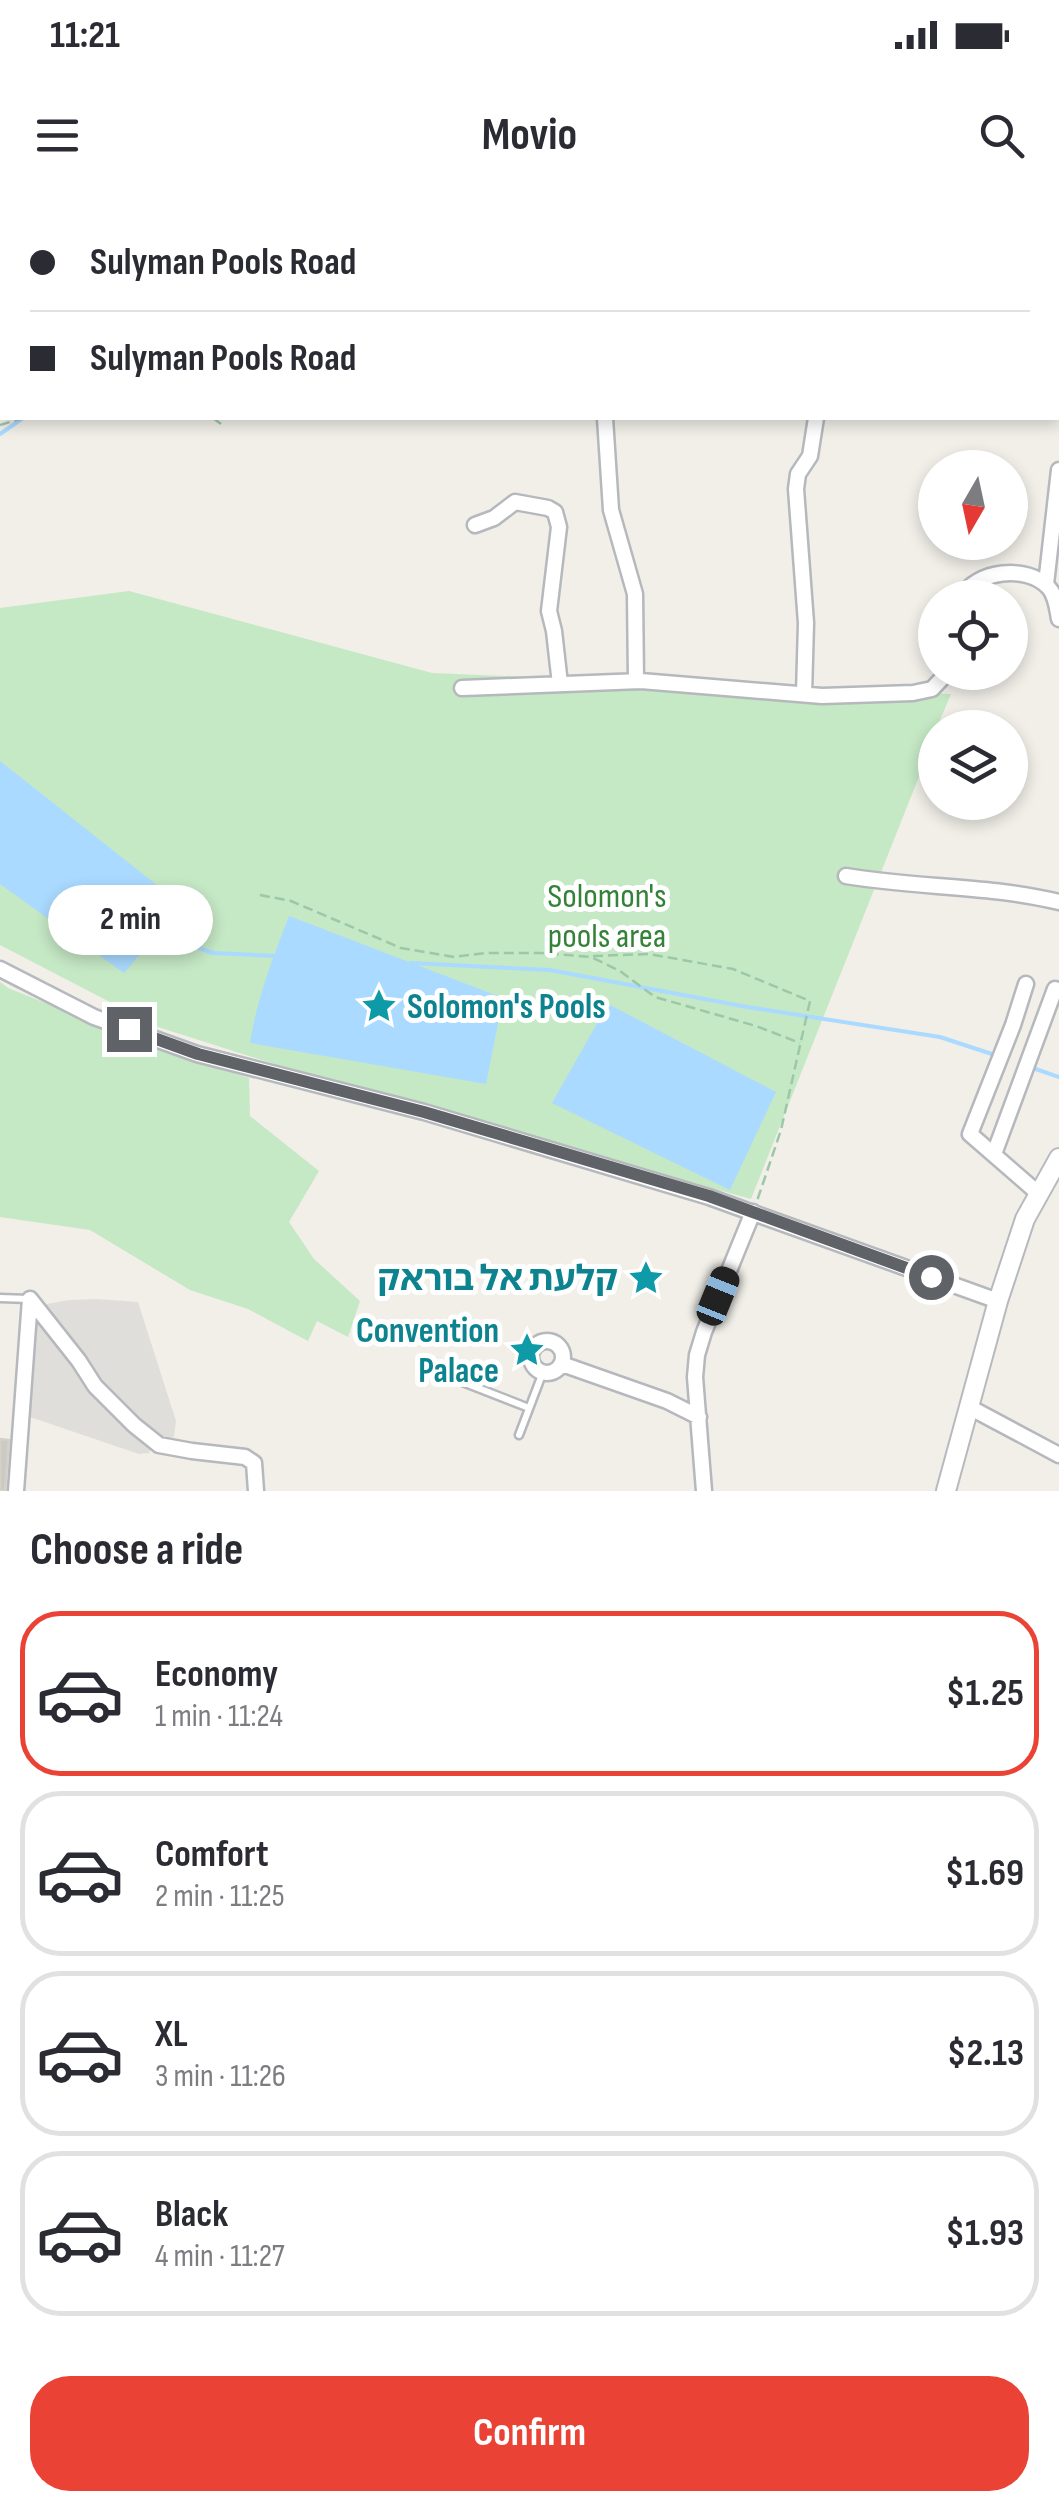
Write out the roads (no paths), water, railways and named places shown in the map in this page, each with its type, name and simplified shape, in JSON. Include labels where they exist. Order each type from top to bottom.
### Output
[{"type":"main road","points":[[946,1491],[998,1301],[1025,1219],[1059,1158]]},
{"type":"street","points":[[605,420],[611,510],[636,594],[636,681]]},
{"type":"street","points":[[804,694],[806,623],[796,489],[798,474],[810,456],[816,420]]},
{"type":"street","points":[[1046,584],[1059,470]]},
{"type":"street","points":[[475,526],[515,502],[555,512],[559,527],[549,611],[560,684]]},
{"type":"street","points":[[977,580],[994,575],[1033,576],[1055,596],[1058,613]]},
{"type":"street","points":[[462,688],[636,681],[804,694],[927,690]]},
{"type":"street","points":[[846,876],[908,885],[962,886],[1059,902]]},
{"type":"street","points":[[0,968],[94,1017],[198,1054],[424,1112],[709,1196],[998,1301]]},
{"type":"street","points":[[994,1154],[1055,989]]},
{"type":"street","points":[[1039,1194],[970,1134],[1024,991],[1048,1008]]},
{"type":"street","points":[[704,1491],[695,1378],[697,1355],[753,1212]]},
{"type":"street","points":[[16,1491],[30,1300]]},
{"type":"street","points":[[30,1300],[95,1386],[134,1425],[159,1444],[245,1457],[254,1464],[256,1491]]},
{"type":"street","points":[[542,1342],[556,1345],[562,1354],[562,1364],[553,1372],[543,1372],[534,1366],[534,1348],[542,1342]]},
{"type":"street","points":[[562,1364],[667,1401],[698,1418]]},
{"type":"street","points":[[969,1407],[1059,1455]]},
{"type":"lane","points":[[0,1298],[30,1300]]},
{"type":"lane","points":[[429,1369],[529,1408]]},
{"type":"lane","points":[[519,1435],[543,1372]]},
{"type":"water","points":[[0,761],[182,905],[124,973],[0,884]]},
{"type":"water","name":"Solomon's Pools","points":[[289,916],[503,998],[486,1084],[250,1043],[261,994]]},
{"type":"water","name":"Solomon's Pools","points":[[608,1004],[776,1092],[730,1190],[552,1103]]},
{"type":"waterway","points":[[0,434],[20,420]]},
{"type":"waterway","points":[[155,933],[213,953],[277,956]]},
{"type":"waterway","points":[[411,963],[550,970],[747,1007],[940,1037],[998,1056]]},
{"type":"waterway","points":[[1030,1067],[1059,1077]]},
{"type":"place","name":"Solomon's Pools","points":[[379,1006]]},
{"type":"place","name":"קלעת אל בוראק","points":[[646,1278]]},
{"type":"place","name":"Convention Palace","points":[[527,1350]]},
{"type":"park label","name":"Solomon's pools area","points":[[607,915]]}]
